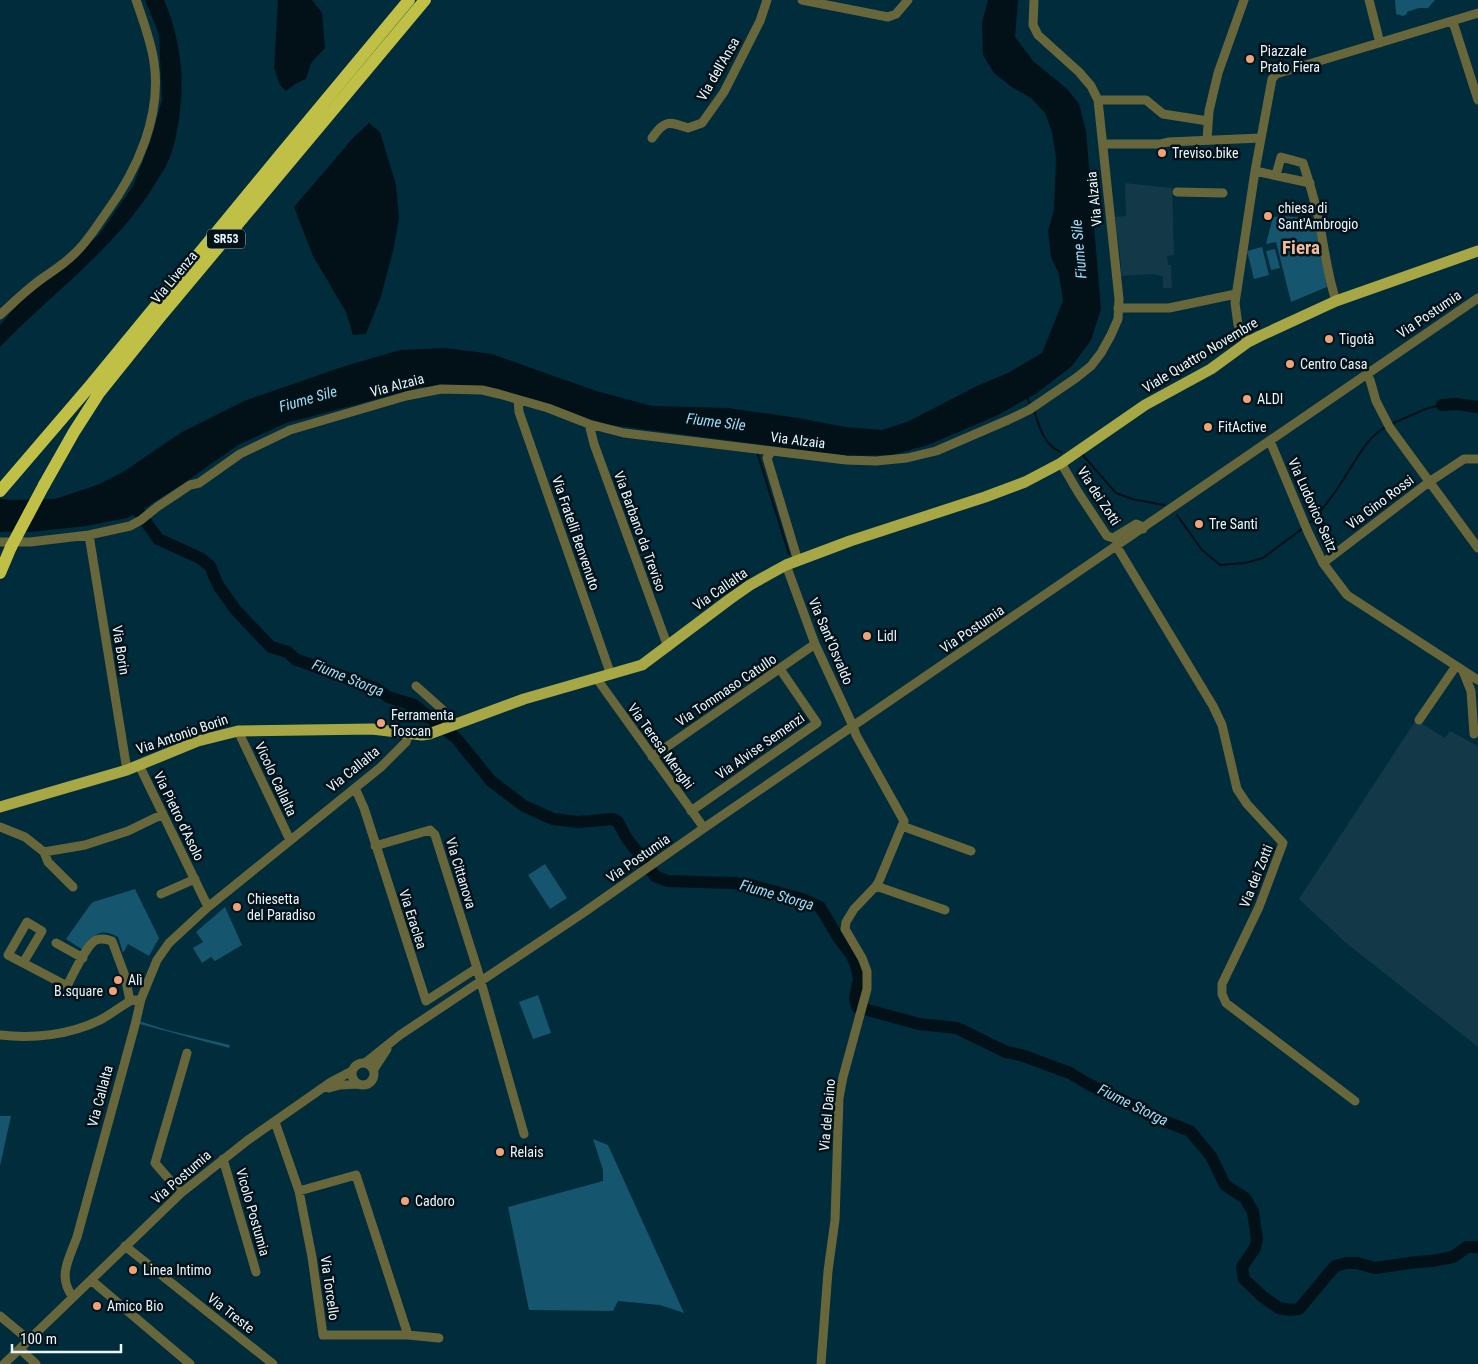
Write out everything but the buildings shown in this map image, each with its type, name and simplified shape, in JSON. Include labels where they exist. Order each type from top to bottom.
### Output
[{"type":"highway","name":"Via Livenza","points":[[0,491],[57,422],[90,386],[409,0]]},
{"type":"highway","name":"Via Livenza","points":[[0,573],[5,544],[98,393],[425,0]]},
{"type":"highway","points":[[0,562],[5,544]]},
{"type":"main road","name":"Viale Quattro Novembre","points":[[1061,463],[1145,405],[1211,369],[1248,342],[1336,301],[1478,251]]},
{"type":"main road","name":"Via Callalta","points":[[409,733],[422,735],[434,733],[524,699],[642,665],[743,590],[786,565],[850,541],[1025,482],[1061,463]]},
{"type":"main road","name":"Via Antonio Borin","points":[[0,807],[127,770],[198,741],[238,731],[372,729],[409,733]]},
{"type":"street","points":[[0,315],[18,297],[75,254],[114,203],[131,175],[148,132],[152,114],[155,78],[154,61],[136,0]]},
{"type":"street","name":"Via dell'Ansa","points":[[652,138],[661,125],[667,123],[675,123],[688,128],[702,123],[728,84],[760,21],[767,0]]},
{"type":"street","points":[[802,0],[888,17],[896,14],[908,0]]},
{"type":"street","name":"Via Alzaia","points":[[5,544],[89,534],[130,526],[190,485],[199,483],[240,454],[283,433],[306,424],[406,396],[441,389],[482,390],[548,408],[589,424],[624,434],[771,452],[876,461],[907,458],[936,451],[1033,407],[1091,366],[1112,335],[1118,319],[1119,299],[1098,100],[1091,86],[1079,72],[1038,35],[1033,25],[1034,0]]},
{"type":"street","points":[[1207,140],[1209,111],[1218,73],[1244,0]]},
{"type":"street","points":[[1369,0],[1380,43]]},
{"type":"street","points":[[1248,342],[1238,325],[1235,303],[1255,171],[1272,79],[1276,74],[1478,13]]},
{"type":"street","points":[[1453,22],[1478,100]]},
{"type":"street","points":[[1468,70],[1478,67]]},
{"type":"street","points":[[1098,100],[1146,100],[1163,114],[1208,121]]},
{"type":"street","points":[[1103,144],[1160,144],[1168,142],[1261,138]]},
{"type":"street","points":[[1276,175],[1281,157],[1303,163],[1318,216],[1331,286],[1336,301]]},
{"type":"street","points":[[1255,171],[1310,183]]},
{"type":"street","points":[[1177,192],[1223,193]]},
{"type":"street","points":[[1118,308],[1169,308],[1236,294]]},
{"type":"street","name":"Via Postumia","points":[[73,1297],[181,1193],[223,1159],[275,1122],[319,1091],[352,1071],[356,1065],[365,1063],[391,1042],[1117,547],[1478,298]]},
{"type":"street","points":[[1366,374],[1370,380],[1376,401],[1388,424],[1478,548]]},
{"type":"street","name":"Via Fratelli Benvenuto","points":[[518,400],[520,412],[611,675]]},
{"type":"street","name":"Via Barbano da Treviso","points":[[589,424],[594,444],[668,647]]},
{"type":"street","name":"Via Ludovico Seitz","points":[[1270,442],[1323,563],[1347,595],[1478,680]]},
{"type":"street","points":[[771,452],[766,458],[798,561]]},
{"type":"street","name":"Via Gino Rossi","points":[[1323,563],[1429,482],[1464,459],[1478,459]]},
{"type":"street","name":"Via dei Zotti","points":[[1061,463],[1107,536],[1113,538],[1136,524],[1140,525],[1143,529]]},
{"type":"street","name":"Via Borin","points":[[89,534],[127,770]]},
{"type":"street","name":"Via dei Zotti","points":[[1117,547],[1213,706],[1222,725],[1237,789],[1247,804],[1283,843],[1259,906],[1222,984],[1222,994],[1226,1003],[1355,1101]]},
{"type":"street","name":"Via Sant'Osvaldo","points":[[786,565],[815,644],[853,726]]},
{"type":"street","name":"Via Tommaso Catullo","points":[[652,757],[815,644]]},
{"type":"street","points":[[1419,720],[1459,668],[1471,691],[1474,734],[1478,728]]},
{"type":"street","name":"Via Alvise Semenzi","points":[[691,811],[817,723],[780,669]]},
{"type":"street","name":"Via Teresa Menghi","points":[[597,679],[704,828]]},
{"type":"street","points":[[416,686],[443,710],[451,726]]},
{"type":"street","points":[[853,726],[856,735],[902,819],[971,851]]},
{"type":"street","name":"Vicolo Callalta","points":[[238,731],[290,840]]},
{"type":"street","name":"Via Callalta","points":[[73,1297],[64,1282],[65,1272],[77,1238],[136,1025],[141,999],[157,960],[169,943],[208,906],[381,767],[402,748],[409,733]]},
{"type":"street","name":"Via Pietro d'Asolo","points":[[139,765],[208,906]]},
{"type":"street","name":"Via Eraclea","points":[[355,788],[364,808],[426,1001],[477,968]]},
{"type":"street","points":[[44,852],[84,845],[128,831],[163,814]]},
{"type":"street","name":"Via del Daino","points":[[821,1364],[828,1271],[835,1220],[839,1098],[867,989],[867,971],[862,958],[845,929],[846,922],[854,909],[876,886],[902,819]]},
{"type":"street","points":[[0,827],[25,837],[44,852],[48,862],[73,887]]},
{"type":"street","name":"Via Cittanova","points":[[375,846],[430,830],[433,832],[480,981]]},
{"type":"street","name":"Via Pietro d'Asolo","points":[[161,894],[194,879]]},
{"type":"street","points":[[876,886],[945,910]]},
{"type":"street","points":[[23,963],[67,986],[94,941],[103,938],[112,941],[125,976],[130,1001]]},
{"type":"street","points":[[56,943],[83,958]]},
{"type":"street","points":[[480,981],[524,1134]]},
{"type":"street","points":[[0,1035],[21,1038],[37,1037],[78,1028],[101,1020],[130,1001],[141,999]]},
{"type":"street","name":"Via Postumia","points":[[319,1091],[340,1085],[367,1085],[372,1082],[375,1076],[374,1069],[391,1042]]},
{"type":"street","points":[[181,1193],[155,1163],[187,1053]]},
{"type":"street","points":[[365,1063],[374,1069]]},
{"type":"street","points":[[352,1071],[353,1078],[358,1084]]},
{"type":"street","name":"Via Torcello","points":[[275,1122],[299,1191],[312,1257],[323,1335],[408,1335],[439,1338]]},
{"type":"street","name":"Vicolo Postumia","points":[[223,1159],[256,1272]]},
{"type":"street","points":[[299,1191],[356,1175],[408,1335]]},
{"type":"street","name":"Via Treste","points":[[125,1246],[273,1364]]},
{"type":"street","points":[[91,1280],[190,1364]]},
{"type":"street","points":[[4,1364],[73,1297]]},
{"type":"street","points":[[0,1316],[29,1340]]},
{"type":"street","points":[[20,1349],[36,1364]]},
{"type":"shaded area","points":[[1395,0],[1435,0],[1428,8],[1419,8],[1407,12],[1403,16],[1396,14]]},
{"type":"shaded area","points":[[1125,183],[1172,188],[1174,255],[1167,256],[1168,265],[1171,265],[1172,288],[1163,288],[1163,276],[1153,274],[1121,276],[1115,217],[1126,216]]},
{"type":"shaded area","points":[[1273,217],[1314,219],[1327,287],[1291,302],[1276,242],[1266,244]]},
{"type":"shaded area","points":[[1262,247],[1269,275],[1254,279],[1247,251]]},
{"type":"shaded area","points":[[1275,249],[1280,268],[1271,270],[1266,251]]},
{"type":"shaded area","points":[[1416,720],[1445,738],[1450,731],[1478,746],[1478,1047],[1345,942],[1299,899]]},
{"type":"shaded area","points":[[545,864],[567,898],[550,909],[528,875]]},
{"type":"shaded area","points":[[135,889],[159,938],[149,956],[128,944],[123,953],[118,937],[111,934],[98,934],[90,940],[83,950],[66,939],[93,902]]},
{"type":"shaded area","points":[[225,907],[242,945],[215,961],[211,957],[202,963],[193,948],[203,942],[196,932]]},
{"type":"shaded area","points":[[538,995],[551,1033],[533,1039],[519,1002]]},
{"type":"shaded area","points":[[136,1020],[167,1030],[230,1045],[229,1048],[136,1023]]},
{"type":"shaded area","points":[[0,1116],[11,1116],[0,1166]]},
{"type":"shaded area","points":[[593,1139],[608,1145],[684,1313],[660,1305],[618,1301],[613,1311],[529,1310],[508,1207],[603,1181],[603,1170]]},
{"type":"water","points":[[145,0],[164,0],[173,24],[180,62],[181,100],[176,134],[169,158],[152,189],[118,233],[80,272],[0,347],[0,325],[20,302],[99,235],[133,186],[151,140],[162,100],[159,34]]},
{"type":"water","points":[[278,0],[312,0],[322,13],[325,48],[311,63],[306,79],[286,91],[280,85],[274,68]]},
{"type":"water","name":"Fiume Sile","points":[[988,0],[1018,0],[1015,37],[1033,61],[1067,89],[1079,104],[1086,131],[1101,309],[1091,340],[1072,366],[1037,393],[998,415],[928,445],[892,455],[848,456],[603,424],[472,386],[422,387],[286,423],[238,445],[187,481],[127,518],[86,526],[30,532],[0,532],[0,499],[55,499],[97,485],[123,472],[182,432],[244,401],[342,367],[400,350],[445,348],[492,354],[596,391],[652,406],[728,408],[845,427],[882,430],[907,422],[977,386],[1008,373],[1042,353],[1063,301],[1059,274],[1051,257],[1048,231],[1054,210],[1056,158],[1052,132],[1045,113],[1031,98],[1012,87],[994,73],[983,55],[982,23]]},
{"type":"water","points":[[369,123],[380,132],[396,185],[399,218],[393,251],[381,296],[366,334],[353,335],[346,312],[313,256],[294,207],[353,138]]},
{"type":"waterway","points":[[1027,397],[1031,406]]},
{"type":"waterway","points":[[1442,405],[1456,404],[1478,407]]},
{"type":"waterway","points":[[1391,424],[1428,408],[1442,405]]},
{"type":"waterway","points":[[1034,410],[1046,440],[1061,452]]},
{"type":"waterway","points":[[1309,523],[1330,499],[1366,444],[1387,426]]},
{"type":"waterway","points":[[757,452],[789,554]]},
{"type":"waterway","points":[[1081,453],[1116,493],[1132,499],[1164,505]]},
{"type":"waterway","name":"Fiume Storga","points":[[130,499],[158,539],[200,558],[210,566],[218,585],[235,609],[271,647],[288,652],[295,659],[377,689],[388,697],[414,705],[456,738],[491,781],[524,806],[553,819],[578,822],[613,819],[618,822],[626,837],[655,876],[667,881],[734,883],[754,886],[802,899],[820,907],[851,954],[856,965],[859,979],[855,998],[857,1007],[919,1024],[957,1028],[1006,1052],[1021,1055],[1070,1073],[1149,1115],[1190,1131],[1211,1156],[1225,1185],[1245,1198],[1253,1212],[1257,1239],[1255,1248],[1242,1267],[1244,1279],[1263,1297],[1279,1308],[1299,1309],[1335,1266],[1357,1263],[1375,1268],[1432,1261],[1453,1257],[1467,1247],[1478,1247]]},
{"type":"waterway","points":[[1177,515],[1202,550],[1220,565],[1245,563],[1263,558],[1303,528]]},
{"type":"place","name":"Piazzale Prato Fiera","points":[[1250,59]]},
{"type":"place","name":"Treviso.bike","points":[[1162,153]]},
{"type":"place","name":"chiesa di Sant'Ambrogio","points":[[1268,216]]},
{"type":"place","name":"Tigotà","points":[[1329,339]]},
{"type":"place","name":"Centro Casa","points":[[1290,364]]},
{"type":"place","name":"ALDI","points":[[1247,399]]},
{"type":"place","name":"FitActive","points":[[1208,427]]},
{"type":"place","name":"Tre Santi","points":[[1199,524]]},
{"type":"place","name":"Lidl","points":[[867,636]]},
{"type":"place","name":"Ferramenta Toscan","points":[[381,723]]},
{"type":"place","name":"Chiesetta del Paradiso","points":[[237,907]]},
{"type":"place","name":"Alì","points":[[118,980]]},
{"type":"place","name":"B.square","points":[[113,991]]},
{"type":"place","name":"Relais","points":[[500,1152]]},
{"type":"place","name":"Cadoro","points":[[405,1201]]},
{"type":"place","name":"Linea Intimo","points":[[133,1270]]},
{"type":"place","name":"Amico Bio","points":[[97,1306]]},
{"type":"district","name":"Fiera","points":[[1301,247]]}]
